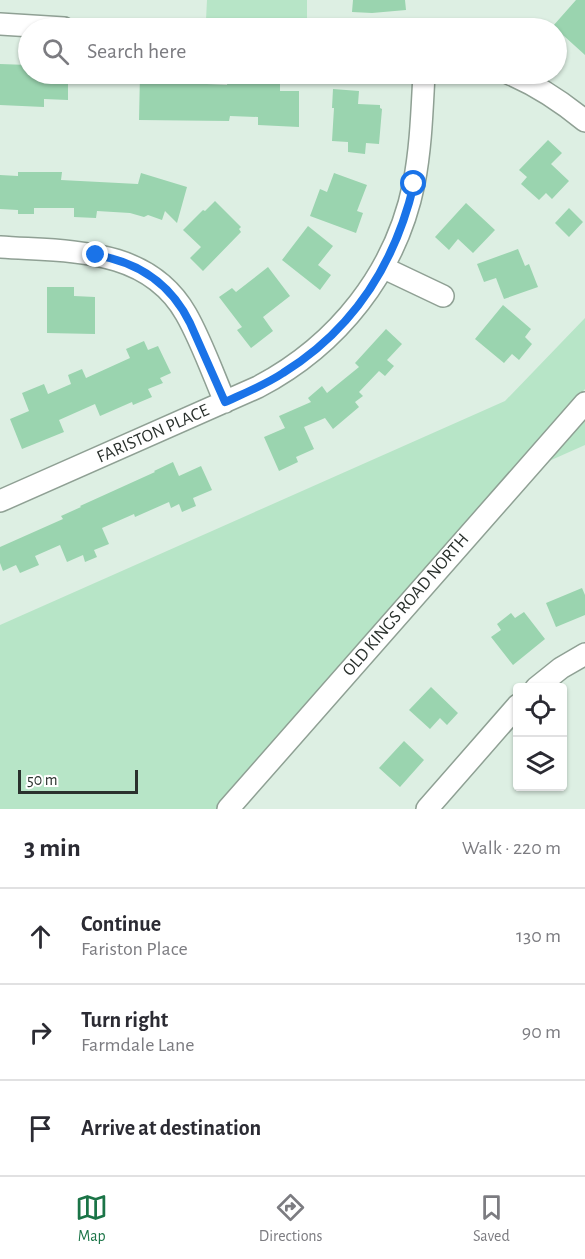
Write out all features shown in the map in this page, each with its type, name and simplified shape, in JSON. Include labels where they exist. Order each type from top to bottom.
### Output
[{"type":"street","points":[[0,24],[18,25]]},
{"type":"street","name":"FARISTON PLACE","points":[[0,501],[276,378],[315,350],[347,319],[384,268],[404,221],[414,184],[423,84]]},
{"type":"street","points":[[532,84],[555,98],[585,121]]},
{"type":"street","points":[[0,247],[76,252],[107,257],[128,263],[148,275],[166,289],[186,313],[225,402]]},
{"type":"street","points":[[384,268],[442,296]]},
{"type":"street","name":"OLD KINGS ROAD NORTH","points":[[228,809],[585,403]]},
{"type":"street","points":[[541,683],[585,654]]},
{"type":"street","points":[[427,809],[513,711]]},
{"type":"green space","points":[[207,0],[307,0],[307,18],[206,18]]},
{"type":"green space","points":[[585,318],[585,389],[216,809],[0,809],[0,625],[505,401]]},
{"type":"green space","points":[[585,414],[585,445],[540,465]]},
{"type":"building","points":[[353,0],[405,0],[406,10],[352,12]]},
{"type":"building","points":[[576,0],[585,0],[585,55],[567,39],[567,18],[560,18]]},
{"type":"building","points":[[0,64],[18,65],[18,84],[68,84],[68,100],[44,99],[44,107],[0,105]]},
{"type":"building","points":[[140,84],[280,84],[280,91],[299,91],[299,127],[258,125],[258,117],[230,116],[229,121],[139,120]]},
{"type":"building","points":[[333,89],[359,91],[358,104],[380,105],[382,109],[379,144],[366,143],[365,154],[348,152],[348,142],[332,141]]},
{"type":"building","points":[[548,140],[562,153],[551,164],[569,181],[552,199],[546,193],[539,200],[521,184],[527,177],[519,170]]},
{"type":"building","points":[[18,172],[62,172],[61,180],[138,184],[141,173],[187,187],[177,223],[165,211],[162,220],[148,215],[144,217],[130,213],[97,211],[96,218],[74,217],[74,208],[34,208],[34,214],[18,214],[18,210],[0,209],[0,175],[18,176]]},
{"type":"building","points":[[334,173],[367,185],[357,211],[363,213],[356,233],[310,216],[320,189],[327,192]]},
{"type":"building","points":[[215,201],[241,227],[239,229],[241,232],[203,271],[190,258],[201,247],[183,230]]},
{"type":"building","points":[[466,203],[495,230],[473,253],[458,239],[449,250],[435,237]]},
{"type":"building","points":[[569,208],[583,222],[569,237],[555,223]]},
{"type":"building","points":[[308,226],[333,246],[318,265],[331,275],[320,290],[282,260]]},
{"type":"building","points":[[518,249],[525,266],[529,264],[538,287],[504,299],[496,278],[484,282],[477,264]]},
{"type":"building","points":[[268,267],[290,296],[263,317],[273,331],[251,348],[237,330],[242,327],[219,297],[232,288],[236,292]]},
{"type":"building","points":[[47,287],[74,287],[74,296],[95,297],[95,334],[47,333]]},
{"type":"building","points":[[503,305],[531,329],[525,337],[532,344],[519,360],[512,354],[504,363],[475,339]]},
{"type":"building","points":[[386,329],[402,344],[387,360],[394,366],[385,376],[379,371],[359,392],[363,396],[355,402],[359,407],[333,429],[325,418],[304,427],[314,449],[296,457],[298,462],[279,471],[264,437],[285,428],[279,416],[311,402],[308,398],[322,386],[327,393],[359,367],[355,363]]},
{"type":"building","points":[[144,341],[148,350],[158,346],[171,373],[160,378],[163,383],[148,389],[152,397],[133,405],[132,402],[100,416],[95,404],[59,420],[64,432],[22,449],[10,419],[29,411],[22,393],[44,384],[48,394],[71,384],[68,375],[82,369],[86,378],[130,358],[126,349]]},
{"type":"building","points":[[173,462],[179,476],[201,466],[212,490],[193,498],[196,506],[182,512],[179,504],[171,508],[169,502],[102,528],[109,544],[94,550],[97,557],[85,562],[83,555],[67,562],[60,545],[35,556],[39,565],[20,573],[16,565],[3,571],[0,563],[0,547],[63,519],[61,516],[80,506]]},
{"type":"building","points":[[582,588],[585,595],[585,615],[556,627],[546,603]]},
{"type":"building","points":[[524,612],[545,639],[513,665],[491,637],[501,630],[497,624],[511,613],[515,618]]},
{"type":"building","points":[[431,687],[458,713],[447,725],[440,718],[430,729],[409,710]]},
{"type":"building","points":[[404,741],[424,760],[400,787],[379,768]]},
{"type":"route","points":[[96,255],[128,263],[158,282],[173,296],[186,313],[225,402],[270,381],[293,367],[315,350],[347,319],[384,268],[404,221],[414,184]]}]
